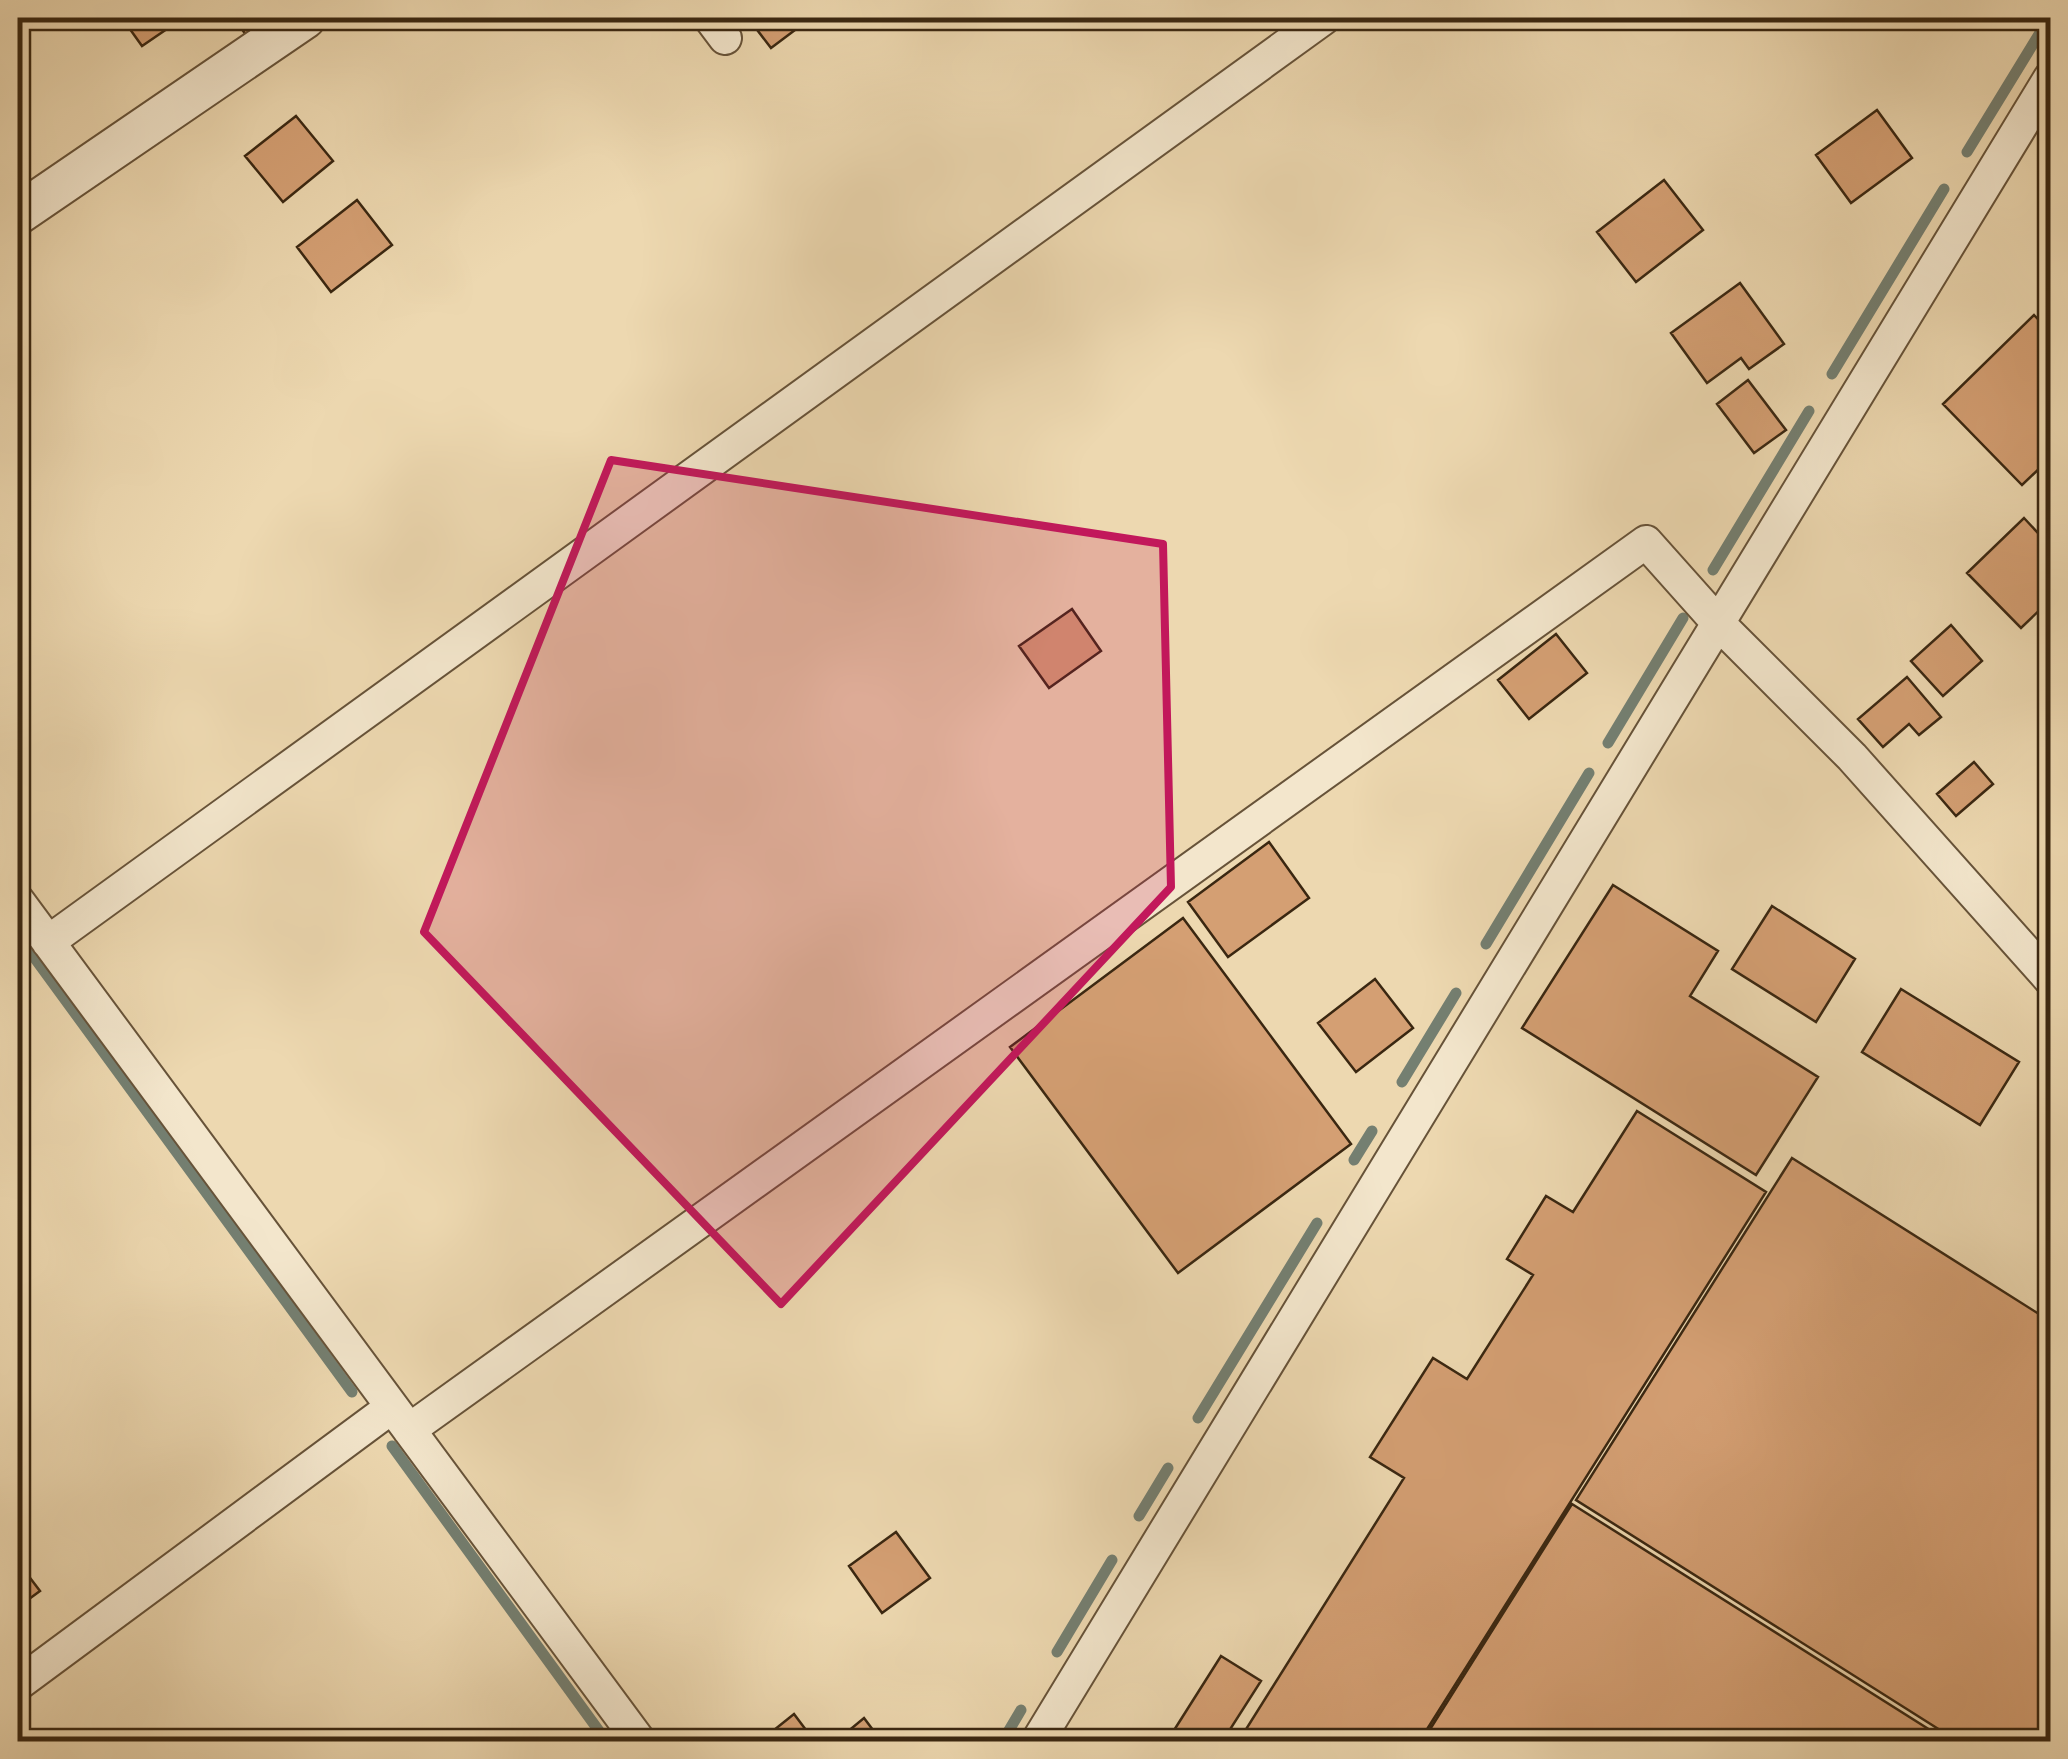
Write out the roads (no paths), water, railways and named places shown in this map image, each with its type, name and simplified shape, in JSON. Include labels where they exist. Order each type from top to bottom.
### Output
[{"type":"street","points":[[18,214],[304,18]]},
{"type":"street","points":[[48,942],[1324,18]]},
{"type":"street","points":[[1037,1742],[1720,626],[2050,78]]},
{"type":"street","points":[[18,1684],[1646,542],[1720,626],[1852,757],[2050,978]]},
{"type":"street","points":[[18,901],[640,1742]]},
{"type":"waterway","points":[[1967,152],[2049,18]]},
{"type":"waterway","points":[[1832,374],[1944,189]]},
{"type":"waterway","points":[[1713,570],[1809,411]]},
{"type":"waterway","points":[[1608,743],[1683,618]]},
{"type":"waterway","points":[[1486,944],[1589,773]]},
{"type":"waterway","points":[[31,953],[352,1392]]},
{"type":"waterway","points":[[1402,1082],[1456,993]]},
{"type":"waterway","points":[[1354,1160],[1372,1131]]},
{"type":"waterway","points":[[1198,1418],[1317,1223]]},
{"type":"waterway","points":[[392,1446],[607,1742]]},
{"type":"waterway","points":[[1139,1516],[1168,1468]]},
{"type":"waterway","points":[[1057,1652],[1112,1560]]},
{"type":"waterway","points":[[1002,1742],[1021,1710]]}]
